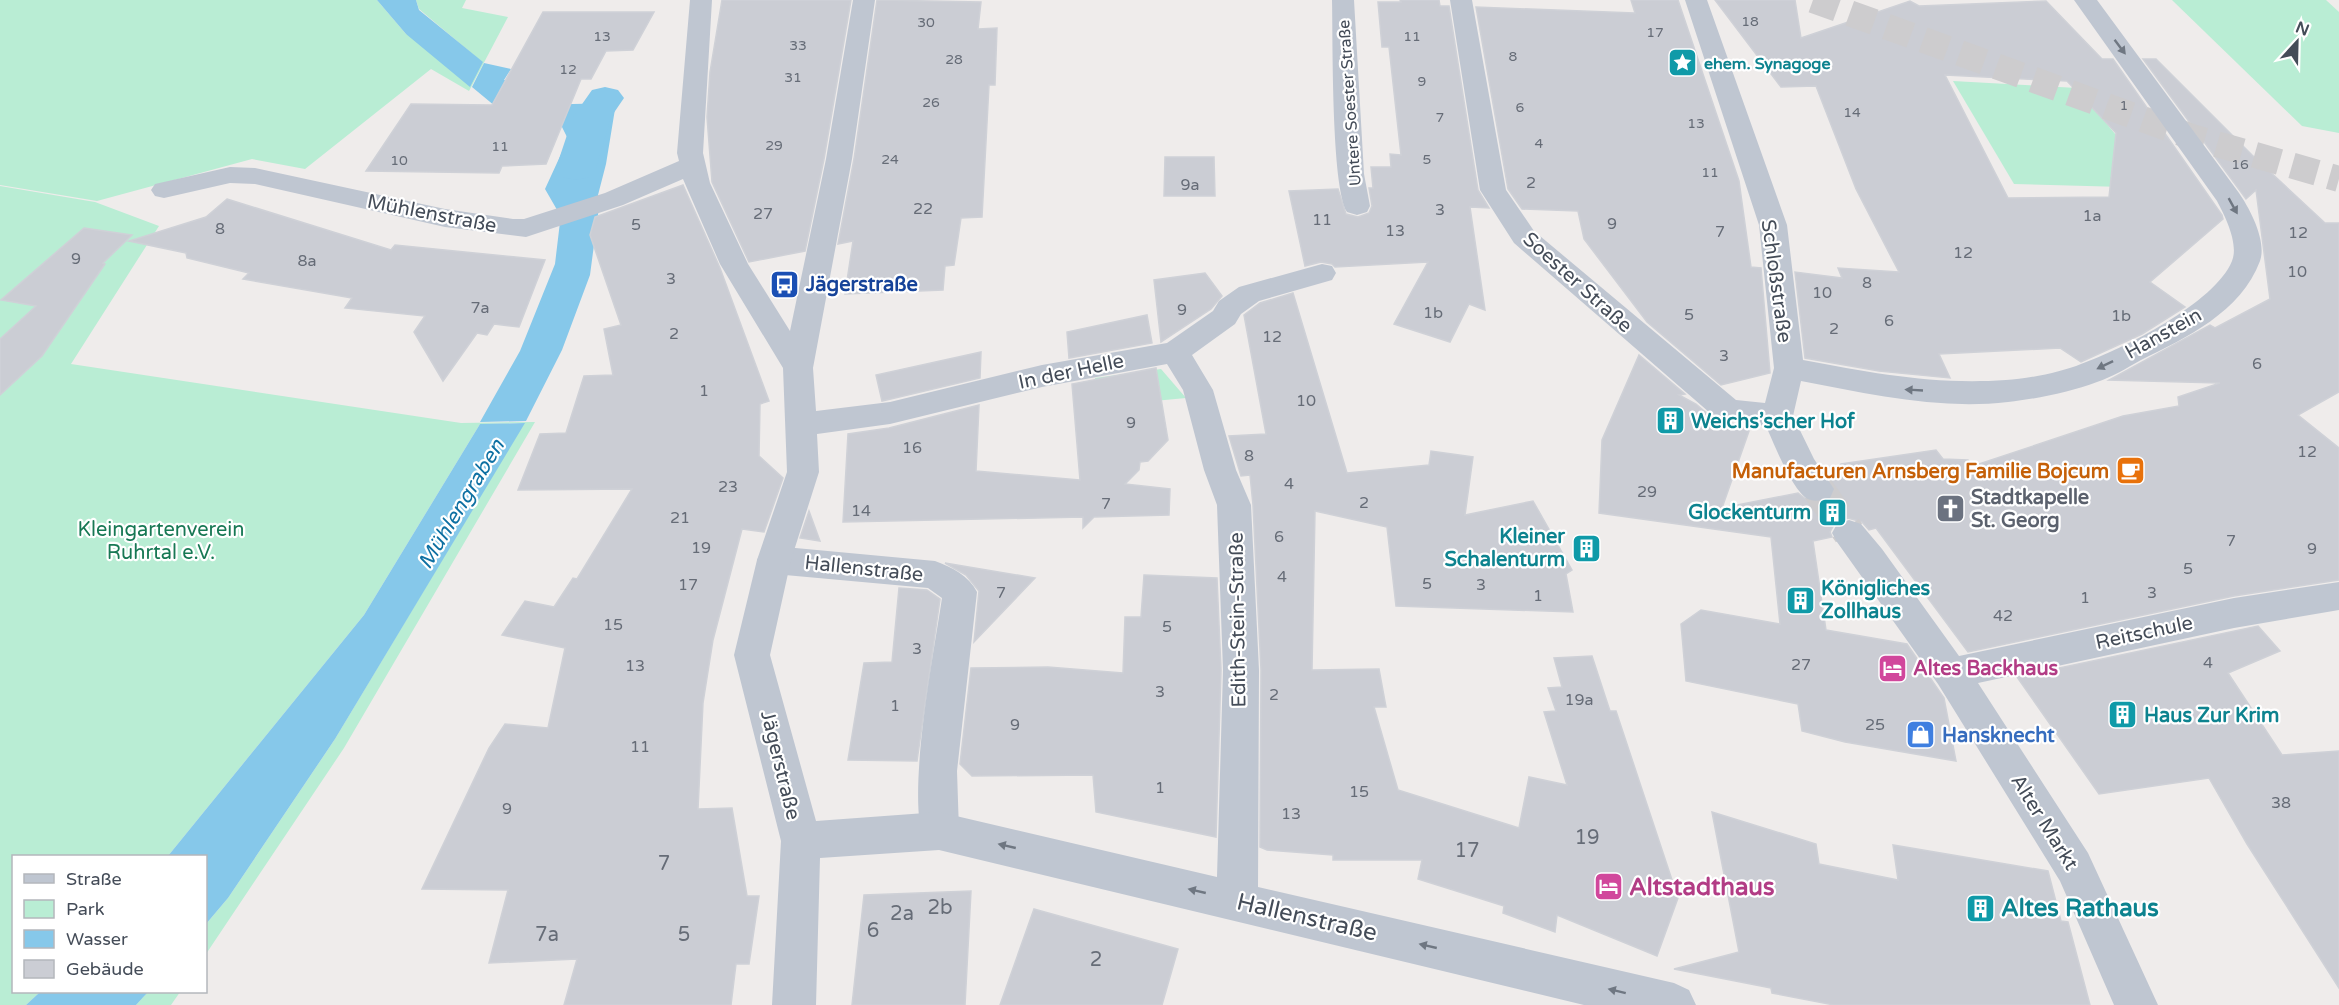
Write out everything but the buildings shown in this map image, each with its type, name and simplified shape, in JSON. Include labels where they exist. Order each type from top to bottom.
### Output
[{"type":"street","points":[[701,0],[691,139],[697,183],[734,264],[798,368]]},
{"type":"street","name":"Jägerstraße","points":[[794,1005],[801,841],[752,655],[774,560],[803,472],[798,368],[839,159],[864,0]]},
{"type":"street","name":"Untere Soester Straße","points":[[1343,0],[1351,174],[1357,207]]},
{"type":"street","name":"Soester Straße","points":[[1461,0],[1493,190],[1524,237],[1728,411],[1778,416]]},
{"type":"street","name":"Schloßstraße","points":[[1696,0],[1773,225],[1789,368],[1778,416]]},
{"type":"street","name":"Hanstein","points":[[1789,368],[1906,390],[2008,391],[2088,374],[2177,330],[2210,307],[2230,287],[2247,260],[2244,226],[2230,199],[2085,0]]},
{"type":"street","name":"Mühlenstraße","points":[[164,190],[230,175],[255,176],[445,218],[513,228],[547,223],[614,199],[693,165]]},
{"type":"street","name":"In der Helle","points":[[799,424],[890,413],[1042,376],[1175,352],[1225,317],[1229,308],[1249,294],[1322,273]]},
{"type":"street","name":"Edith-Stein-Straße","points":[[1175,352],[1198,390],[1220,470],[1234,506],[1241,670],[1237,900]]},
{"type":"street","points":[[1778,416],[1801,466],[1818,489]]},
{"type":"street","name":"Alter Markt","points":[[1849,533],[1951,673],[2074,867],[2136,1005]]},
{"type":"street","name":"Hallenstraße","points":[[774,560],[807,561],[935,575],[960,592],[938,771],[939,831]]},
{"type":"street","name":"Reitschule","points":[[1951,673],[2234,613],[2339,596]]},
{"type":"street","name":"Hallenstraße","points":[[801,841],[939,831],[1674,1005]]},
{"type":"green space","points":[[0,0],[377,0],[406,34],[482,62],[419,9],[416,0],[466,0],[462,8],[508,17],[469,91],[431,69],[305,169],[252,159],[97,201],[0,185]]},
{"type":"green space","points":[[2172,0],[2326,0],[2339,12],[2339,133],[2302,126]]},
{"type":"green space","points":[[1953,81],[2077,88],[2160,188],[2014,184]]},
{"type":"green space","name":"Kleingartenverein Ruhrtal e.V.","points":[[0,186],[95,202],[159,226],[71,364],[461,423],[535,422],[344,748],[207,953],[207,923],[228,898],[335,739],[524,423],[480,424],[364,615],[169,855],[12,855],[12,993],[39,993],[26,1005],[0,1005]]},
{"type":"green space","points":[[1161,369],[1186,398],[1101,406],[1095,378]]},
{"type":"green space","points":[[147,993],[179,993],[171,1005],[136,1005]]},
{"type":"water","points":[[377,0],[416,0],[419,10],[483,62],[470,87],[406,34]]},
{"type":"water","points":[[484,63],[511,69],[504,80],[514,81],[530,105],[616,103],[606,164],[598,195],[599,202],[560,215],[545,189],[568,139],[562,127],[519,126],[472,87]]},
{"type":"water","points":[[599,207],[590,275],[562,350],[526,421],[480,422],[520,351],[555,264],[560,222]]},
{"type":"water","points":[[525,423],[335,739],[228,898],[207,923],[207,855],[169,855],[364,615],[480,424]]},
{"type":"water","points":[[39,993],[147,993],[136,1005],[26,1005]]},
{"type":"waterway","name":"Mühlengraben","points":[[576,168],[592,117],[605,98]]},
{"type":"tunnel","points":[[1813,0],[2192,137],[2339,179]]},
{"type":"tunnel","points":[[1818,489],[1849,533]]},
{"type":"place","name":"ehem. Synagoge","points":[[1683,63]]},
{"type":"place","name":"Jägerstraße","points":[[785,284]]},
{"type":"place","name":"Weichs’scher Hof","points":[[1670,421]]},
{"type":"place","name":"Manufacturen Arnsberg Familie Bojcum","points":[[2130,471]]},
{"type":"place","name":"Stadtkapelle St. Georg","points":[[1950,509]]},
{"type":"place","name":"Glockenturm","points":[[1832,512]]},
{"type":"place","name":"Kleiner Schalenturm","points":[[1586,548]]},
{"type":"place","name":"Königliches Zollhaus","points":[[1800,600]]},
{"type":"place","name":"Altes Backhaus","points":[[1892,668]]},
{"type":"place","name":"Haus Zur Krim","points":[[2123,715]]},
{"type":"place","name":"Hansknecht","points":[[1921,735]]},
{"type":"place","name":"Altstadthaus","points":[[1608,887]]},
{"type":"place","name":"Altes Rathaus","points":[[1980,908]]}]
